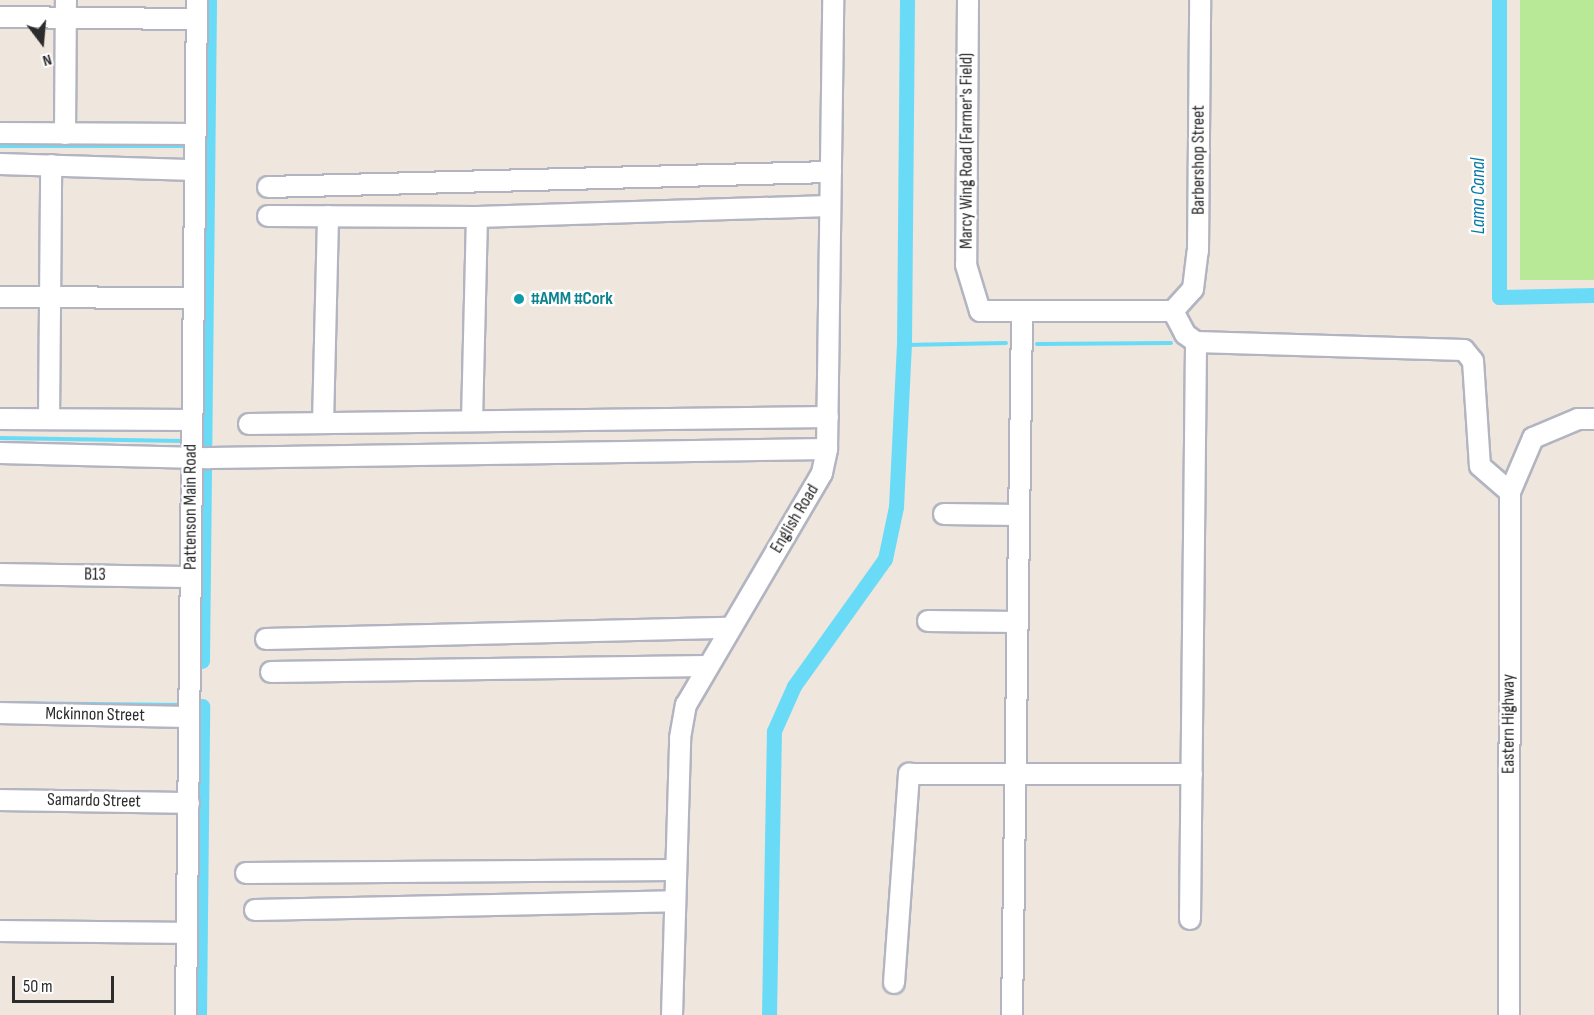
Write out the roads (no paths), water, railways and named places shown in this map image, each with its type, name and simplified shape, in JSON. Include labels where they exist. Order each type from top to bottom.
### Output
[{"type":"street","name":"English Road","points":[[672,1015],[680,738],[686,705],[729,628],[822,473],[827,449],[833,0]]},
{"type":"street","name":"Marcy Wing Road (Farmer's Field)","points":[[968,0],[966,265],[974,301],[980,311],[1022,314]]},
{"type":"street","name":"Barbershop Street","points":[[1173,311],[1193,289],[1198,251],[1200,0]]},
{"type":"street","points":[[65,134],[66,9]]},
{"type":"street","points":[[0,17],[66,9],[196,9]]},
{"type":"street","name":"Pattenson Main Road","points":[[186,1015],[191,577],[196,457],[192,424],[196,9]]},
{"type":"street","points":[[0,133],[195,137]]},
{"type":"street","points":[[0,164],[195,167]]},
{"type":"street","points":[[48,419],[51,165]]},
{"type":"street","points":[[268,187],[831,172]]},
{"type":"street","points":[[268,216],[477,217],[830,206]]},
{"type":"street","points":[[323,423],[328,216]]},
{"type":"street","points":[[472,422],[477,217]]},
{"type":"street","points":[[0,297],[194,298]]},
{"type":"street","points":[[1012,1015],[1022,314],[1173,311],[1185,334],[1196,342],[1464,350],[1473,361],[1480,466],[1510,492]]},
{"type":"street","points":[[1190,919],[1196,342]]},
{"type":"street","points":[[249,424],[828,417]]},
{"type":"street","points":[[0,419],[192,424]]},
{"type":"street","name":"Eastern Highway","points":[[1509,1015],[1510,492],[1533,438],[1578,419],[1594,419]]},
{"type":"street","points":[[0,453],[196,457],[827,449]]},
{"type":"street","points":[[945,514],[1019,515]]},
{"type":"street","name":"B13","points":[[0,574],[191,577]]},
{"type":"street","points":[[928,621],[1017,622]]},
{"type":"street","points":[[266,639],[729,628]]},
{"type":"street","points":[[271,672],[707,666]]},
{"type":"street","name":"Mckinnon Street","points":[[0,713],[189,717]]},
{"type":"street","points":[[894,983],[909,774],[1016,771],[1192,774]]},
{"type":"street","name":"Samardo Street","points":[[0,800],[189,803]]},
{"type":"street","points":[[246,873],[675,870]]},
{"type":"street","points":[[255,910],[675,901]]},
{"type":"street","points":[[0,931],[187,933]]},
{"type":"waterway","points":[[202,661],[209,0]]},
{"type":"waterway","points":[[769,1015],[774,731],[794,686],[885,559],[896,507],[904,345],[907,0]]},
{"type":"waterway","name":"Lama Canal","points":[[1499,0],[1499,297],[1594,295]]},
{"type":"waterway","points":[[0,146],[188,146]]},
{"type":"waterway","points":[[904,345],[1006,343]]},
{"type":"waterway","points":[[1037,344],[1171,343]]},
{"type":"waterway","points":[[0,438],[185,441]]},
{"type":"waterway","points":[[0,703],[183,705]]},
{"type":"waterway","points":[[199,1015],[202,706]]},
{"type":"place","name":"#AMM #Cork","points":[[519,299]]}]
